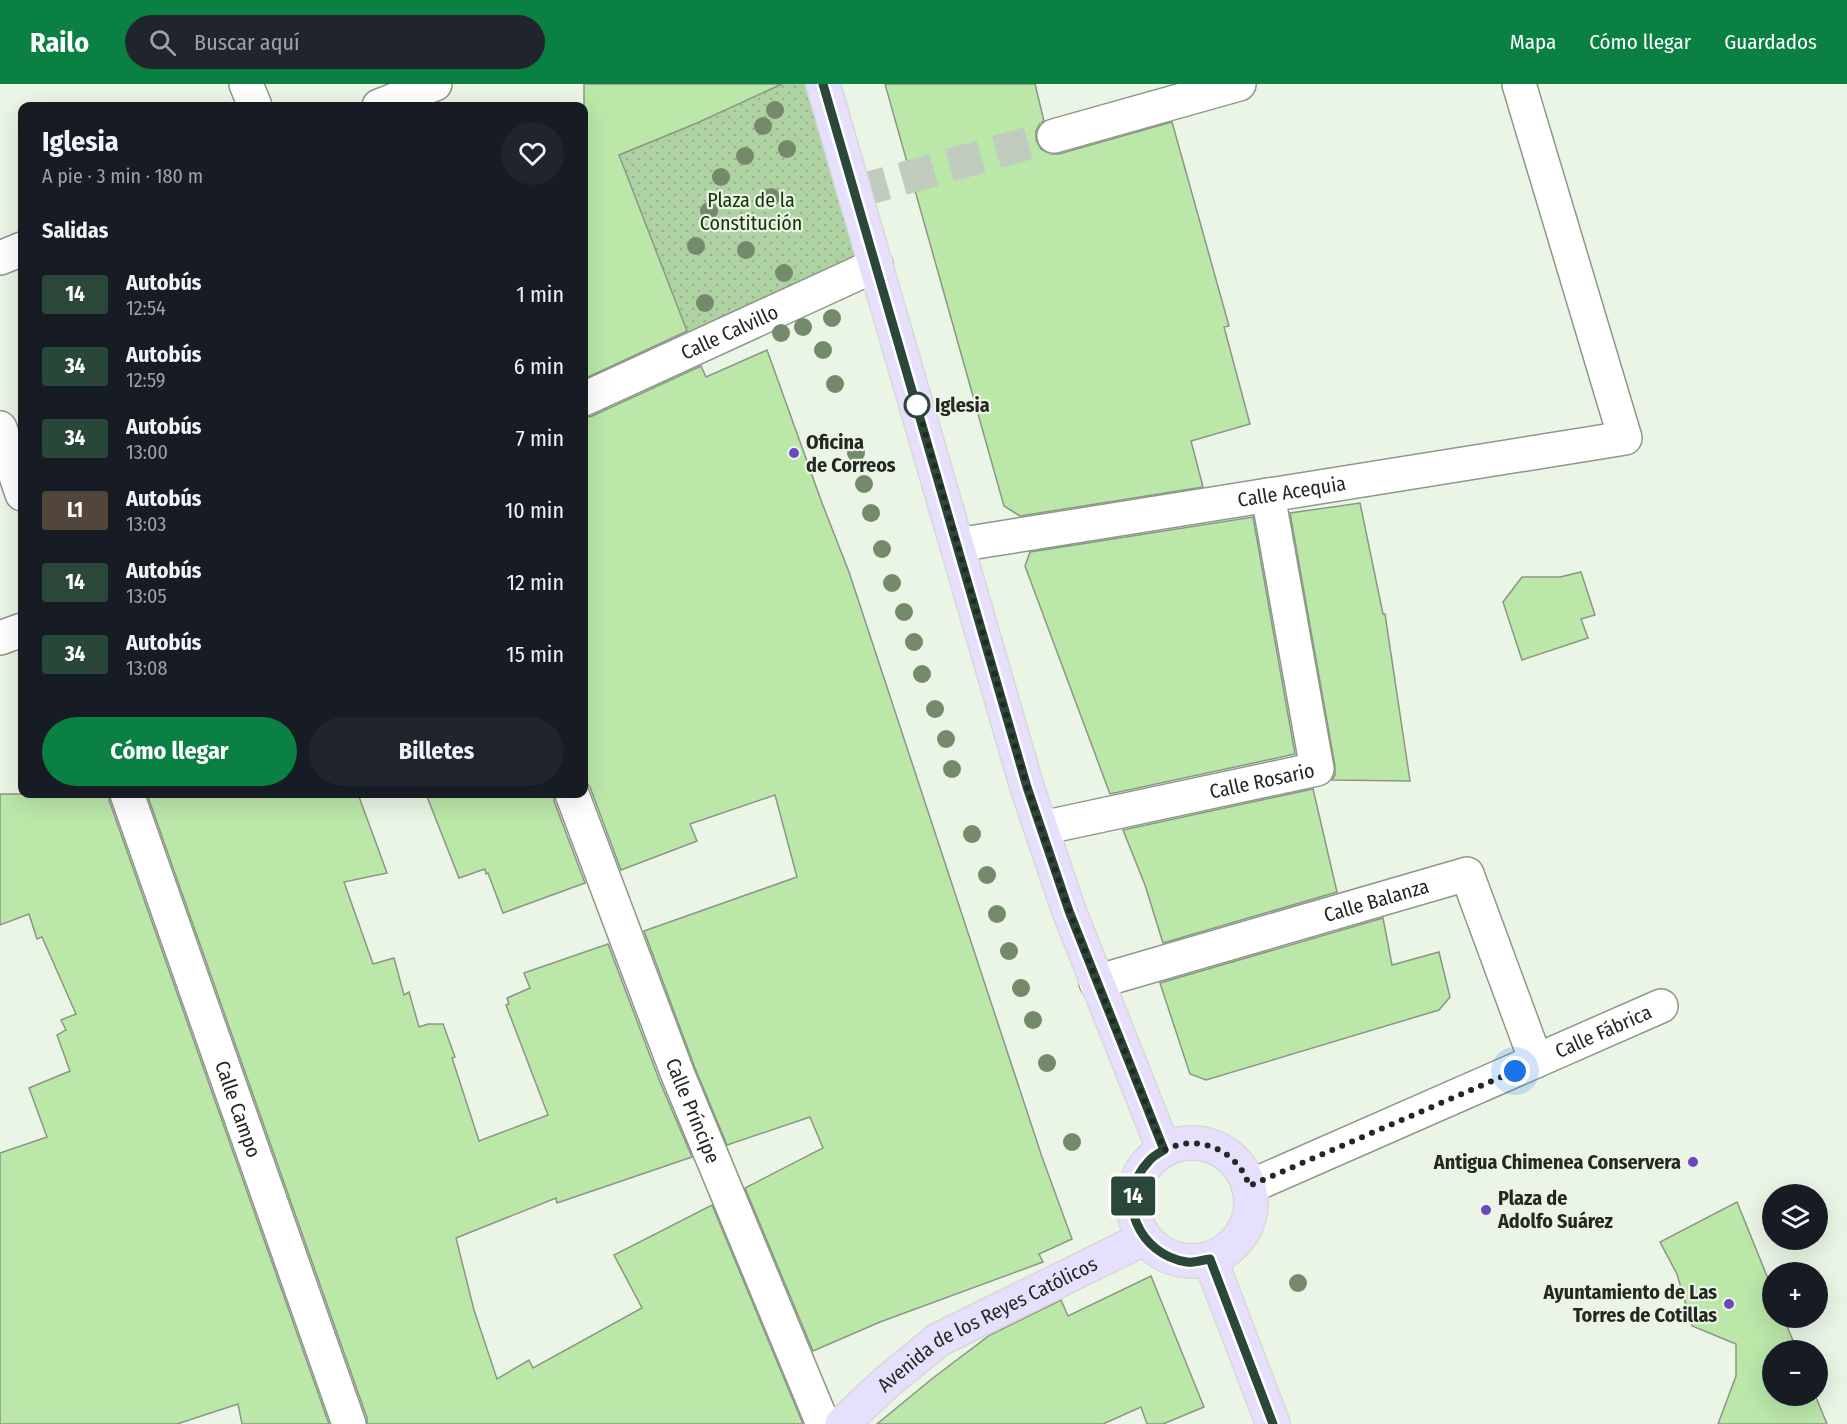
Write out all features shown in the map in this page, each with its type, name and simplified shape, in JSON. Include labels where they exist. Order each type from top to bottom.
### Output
[{"type":"main road","points":[[823,84],[1027,787],[1069,911],[1164,1150]]},
{"type":"main road","points":[[1182,1143],[1202,1143],[1221,1150],[1236,1162],[1247,1178],[1249,1186],[1252,1198],[1250,1218],[1241,1236],[1228,1250],[1210,1259],[1189,1262],[1170,1258],[1153,1247],[1145,1238],[1133,1214],[1133,1195],[1138,1177],[1149,1161],[1164,1150],[1182,1143]]},
{"type":"main road","name":"Avenida de los Reyes Católicos","points":[[842,1424],[938,1340],[1145,1238]]},
{"type":"main road","points":[[1210,1259],[1274,1424]]},
{"type":"street","points":[[246,84],[253,102]]},
{"type":"street","points":[[389,102],[435,84]]},
{"type":"street","points":[[1054,136],[1239,84]]},
{"type":"street","name":"Calle Acequia","points":[[957,545],[1625,438],[1520,84]]},
{"type":"street","points":[[0,258],[18,251]]},
{"type":"street","name":"Calle Calvillo","points":[[588,397],[876,265]]},
{"type":"street","points":[[0,428],[18,482]]},
{"type":"street","name":"Calle Rosario","points":[[1042,828],[1317,769],[1268,495]]},
{"type":"street","points":[[0,638],[18,631]]},
{"type":"street","name":"Calle Campo","points":[[128,798],[349,1424]]},
{"type":"street","name":"Calle Príncipe","points":[[574,798],[678,1076],[823,1424]]},
{"type":"street","name":"Calle Balanza","points":[[1096,982],[1467,874],[1536,1061]]},
{"type":"street","name":"Calle Fábrica","points":[[1249,1186],[1661,1006]]},
{"type":"green space","name":"Plaza de la Constitución","points":[[783,84],[823,84],[876,265],[694,348],[619,155]]},
{"type":"building","points":[[584,84],[782,84],[697,123],[619,155],[687,331],[588,377],[588,102],[584,102]]},
{"type":"building","points":[[885,84],[1035,84],[1044,121],[1040,123],[1036,131],[1036,140],[1041,149],[1050,154],[1059,154],[1172,122],[1229,326],[1224,327],[1250,424],[1191,441],[1203,487],[1020,516],[1004,506]]},
{"type":"building","points":[[767,350],[849,572],[1042,1157],[1072,1239],[1039,1254],[1043,1262],[880,1322],[813,1351],[745,1188],[823,1148],[810,1117],[727,1145],[695,1068],[644,931],[797,877],[775,795],[690,824],[697,841],[621,870],[588,784],[588,417],[701,366],[706,377]]},
{"type":"building","points":[[1360,503],[1383,614],[1385,614],[1410,781],[1332,780],[1335,775],[1335,766],[1290,513]]},
{"type":"building","points":[[1253,517],[1295,754],[1110,794],[1025,566],[1030,552]]},
{"type":"building","points":[[1581,572],[1595,615],[1581,619],[1588,638],[1522,660],[1503,602],[1522,577],[1560,577]]},
{"type":"building","points":[[1313,789],[1337,892],[1163,943],[1145,885],[1123,830]]},
{"type":"building","points":[[0,794],[18,794],[18,798],[109,798],[329,1424],[242,1424],[238,1404],[177,1424],[0,1424],[0,1153],[47,1137],[29,1088],[70,1071],[57,1035],[66,1030],[61,1020],[76,1014],[42,937],[37,939],[29,914],[0,925]]},
{"type":"building","points":[[148,798],[359,798],[387,873],[344,882],[373,964],[394,958],[404,995],[409,992],[419,1027],[428,1024],[443,1024],[479,1141],[548,1115],[506,1005],[509,1004],[507,998],[530,988],[524,973],[608,944],[660,1082],[692,1157],[557,1203],[556,1198],[456,1238],[474,1310],[497,1379],[529,1360],[533,1368],[642,1308],[614,1255],[712,1205],[803,1424],[367,1424],[367,1418]]},
{"type":"building","points":[[428,798],[554,798],[585,883],[503,913],[485,869],[459,878]]},
{"type":"building","points":[[1383,918],[1392,965],[1439,952],[1450,997],[1439,1010],[1206,1080],[1190,1074],[1160,983]]},
{"type":"building","name":"Ayuntamiento de Las Torres de Cotillas","points":[[1737,1202],[1762,1264],[1762,1328],[1788,1328],[1793,1340],[1762,1340],[1762,1406],[1820,1406],[1827,1424],[1718,1424],[1736,1376],[1736,1344],[1692,1326],[1677,1274],[1660,1242]]},
{"type":"building","points":[[1151,1276],[1204,1407],[1163,1424],[1147,1424],[1141,1407],[1103,1424],[877,1424],[990,1335],[1061,1300],[1068,1316]]},
{"type":"tunnel","points":[[855,192],[1054,136]]},
{"type":"bus line","name":"14","points":[[823,84],[1027,787],[1069,911],[1164,1150],[1149,1161],[1138,1177],[1133,1195],[1133,1214],[1140,1232],[1153,1247],[1170,1258],[1189,1262],[1210,1259],[1273,1424]]},
{"type":"place","name":"Iglesia","points":[[917,405]]},
{"type":"place","name":"Oficina de Correos","points":[[794,453]]},
{"type":"place","name":"Antigua Chimenea Conservera","points":[[1693,1162]]},
{"type":"place","name":"Plaza de Adolfo Suárez","points":[[1486,1210]]},
{"type":"place","name":"Ayuntamiento de Las Torres de Cotillas","points":[[1729,1304]]},
{"type":"route","points":[[917,405],[914,394],[1027,787],[1069,911],[1164,1150],[1182,1143],[1202,1143],[1221,1150],[1236,1162],[1247,1178],[1249,1186],[1515,1071]]}]
